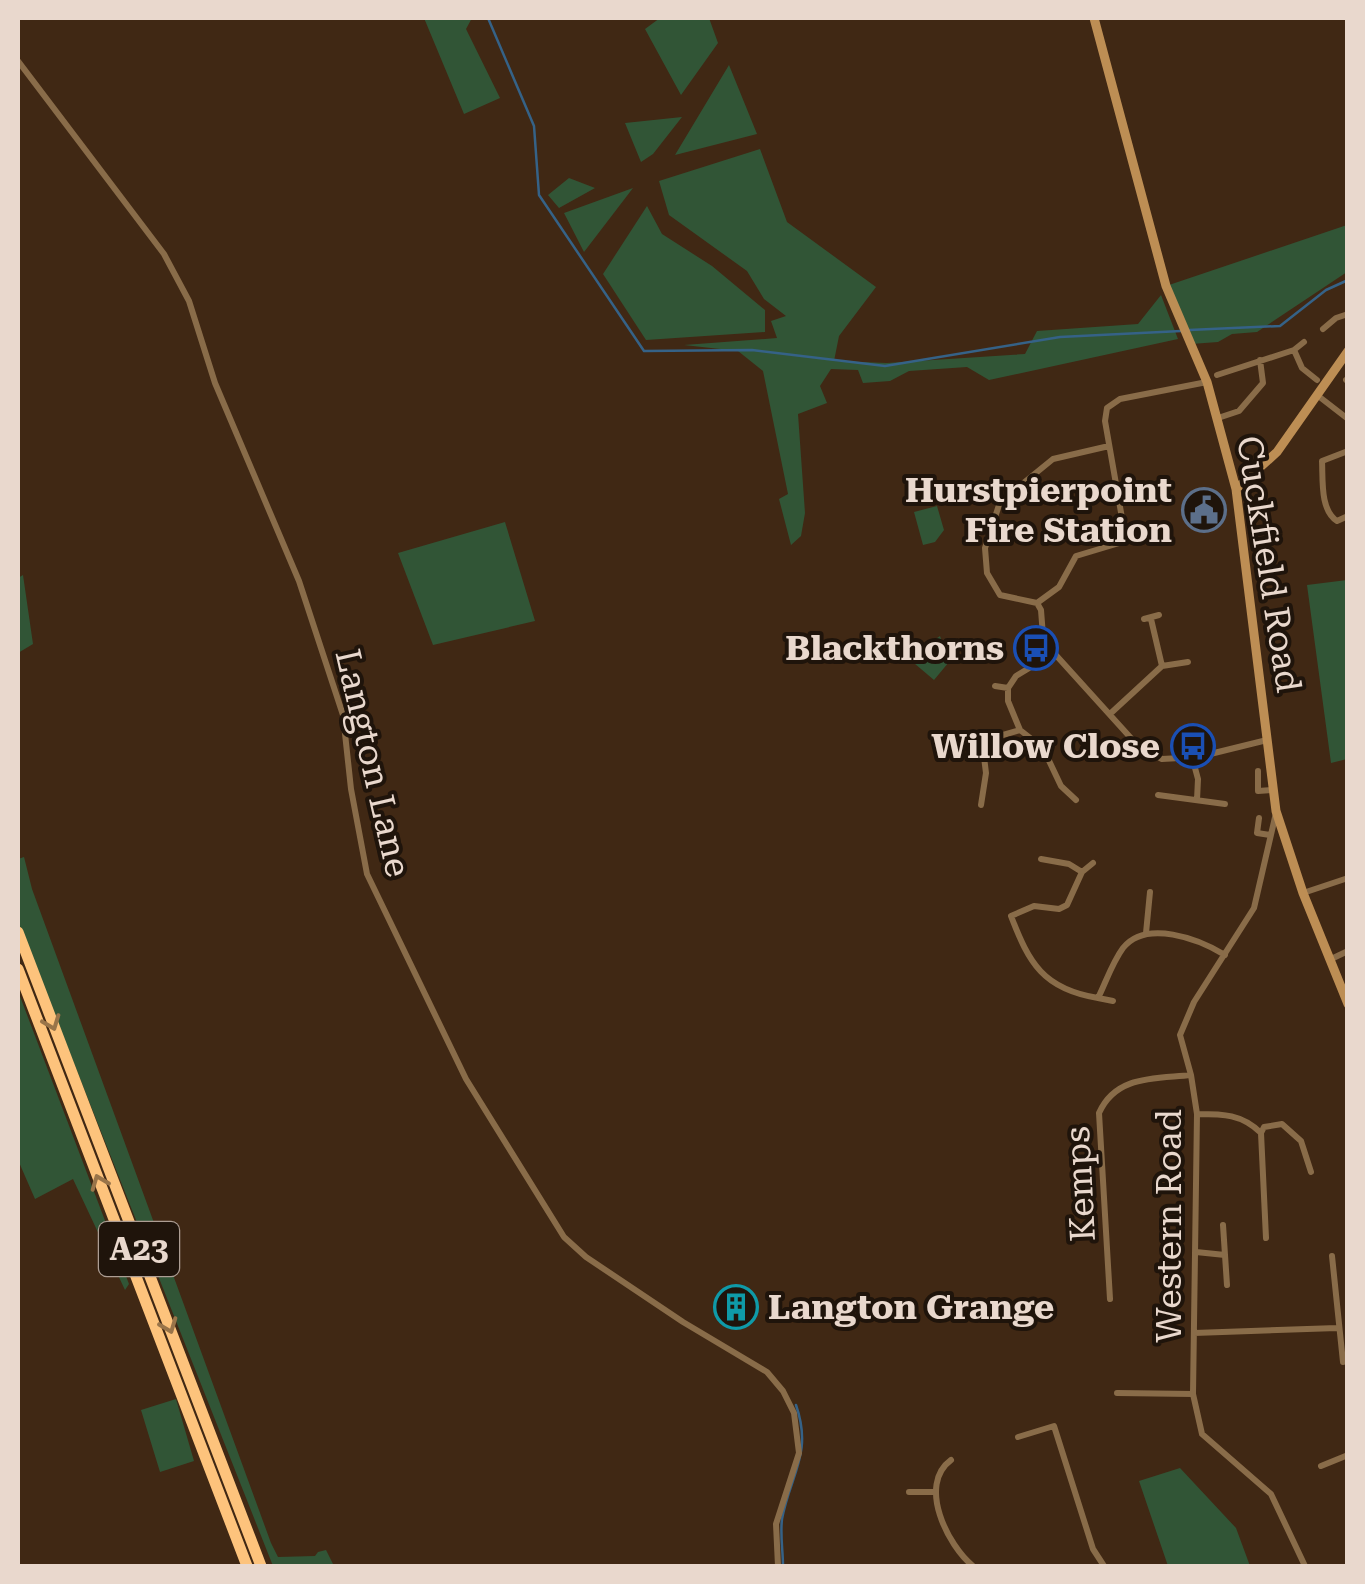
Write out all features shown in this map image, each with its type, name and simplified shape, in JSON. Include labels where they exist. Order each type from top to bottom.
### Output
[{"type":"highway","name":"A23","points":[[18,932],[261,1566]]},
{"type":"highway","name":"A23","points":[[18,968],[247,1566]]},
{"type":"street","name":"Cuckfield Road","points":[[1094,18],[1158,259],[1206,382],[1236,489],[1276,811],[1302,893],[1348,1004]]},
{"type":"street","name":"Langton Lane","points":[[18,61],[164,254],[189,302],[223,402],[299,580],[343,716],[351,789],[367,874],[466,1080],[564,1237],[586,1257],[767,1372],[794,1413],[798,1453],[776,1524],[778,1566]]},
{"type":"street","points":[[1323,328],[1348,314]]},
{"type":"street","points":[[1217,375],[1294,350],[1304,342]]},
{"type":"street","points":[[1294,350],[1302,368],[1317,380]]},
{"type":"street","points":[[1236,489],[1277,452],[1348,351]]},
{"type":"street","points":[[1218,418],[1239,411],[1263,383],[1260,360]]},
{"type":"street","points":[[1037,603],[1059,587],[1076,556],[1126,541],[1105,421],[1107,408],[1120,399],[1206,382]]},
{"type":"street","points":[[1317,395],[1348,419]]},
{"type":"street","points":[[1110,446],[1053,459],[1000,502],[985,548],[987,573],[1000,595],[1037,603],[1043,636],[1054,653],[1139,747],[1162,759],[1192,758],[1267,740]]},
{"type":"street","points":[[1348,451],[1322,461],[1330,518],[1338,521],[1348,516]]},
{"type":"street","points":[[1151,618],[1162,666]]},
{"type":"street","points":[[1054,653],[1016,676],[1008,688],[1008,701],[1020,730],[1043,748],[1062,786],[1076,800]]},
{"type":"street","points":[[1110,713],[1162,666],[1188,662]]},
{"type":"street","points":[[995,686],[1008,688]]},
{"type":"street","points":[[955,744],[1020,730]]},
{"type":"street","points":[[981,805],[986,773],[982,741]]},
{"type":"street","points":[[1192,758],[1198,779],[1197,800]]},
{"type":"street","points":[[1258,771],[1258,791],[1273,790]]},
{"type":"street","points":[[1158,795],[1225,804]]},
{"type":"street","name":"Western Road","points":[[1276,811],[1254,908],[1194,1002],[1180,1036],[1198,1114],[1193,1394],[1202,1434],[1271,1494],[1305,1566]]},
{"type":"street","points":[[1259,818],[1257,833],[1270,835]]},
{"type":"street","points":[[1044,862],[1073,866],[1082,872]]},
{"type":"street","points":[[1092,863],[1082,872],[1067,905],[1034,906],[1009,913],[1035,968],[1067,990],[1113,1001]]},
{"type":"street","points":[[1302,893],[1348,878]]},
{"type":"street","points":[[1146,934],[1150,892]]},
{"type":"street","points":[[1098,998],[1124,948],[1146,934],[1197,939],[1225,955]]},
{"type":"street","points":[[1328,960],[1348,951]]},
{"type":"street","name":"Kemps","points":[[1110,1299],[1099,1113],[1107,1095],[1124,1085],[1191,1075]]},
{"type":"street","points":[[1198,1114],[1230,1114],[1250,1122],[1261,1133]]},
{"type":"street","points":[[1266,1238],[1261,1133],[1264,1127],[1282,1124],[1301,1141],[1311,1172]]},
{"type":"street","points":[[1222,1225],[1227,1285]]},
{"type":"street","points":[[1196,1252],[1226,1255]]},
{"type":"street","points":[[1332,1256],[1342,1362]]},
{"type":"street","points":[[1194,1333],[1337,1328]]},
{"type":"street","points":[[1117,1393],[1193,1394]]},
{"type":"street","points":[[1018,1438],[1054,1426],[1093,1549],[1104,1566]]},
{"type":"street","points":[[1321,1466],[1348,1455]]},
{"type":"street","points":[[950,1460],[936,1476],[934,1492],[952,1547],[973,1566]]},
{"type":"street","points":[[909,1492],[934,1492]]},
{"type":"green space","points":[[424,18],[472,18],[466,29],[500,98],[464,114]]},
{"type":"green space","points":[[660,18],[709,18],[718,43],[681,95],[645,29]]},
{"type":"green space","points":[[729,65],[757,134],[675,155]]},
{"type":"green space","points":[[682,117],[653,154],[641,162],[625,123]]},
{"type":"green space","points":[[760,149],[787,222],[876,287],[839,336],[834,361],[887,363],[1025,354],[1037,331],[1138,324],[1161,295],[1178,339],[989,380],[967,367],[909,371],[890,381],[863,383],[858,370],[831,369],[820,386],[827,403],[798,414],[805,513],[801,536],[791,545],[779,499],[788,494],[763,371],[738,351],[684,345],[777,338],[771,321],[786,316],[764,299],[747,271],[669,215],[659,181]]},
{"type":"green space","points":[[569,178],[595,188],[559,208],[548,195]]},
{"type":"green space","points":[[633,188],[584,252],[564,213]]},
{"type":"green space","points":[[647,206],[662,234],[712,266],[765,310],[765,332],[646,340],[603,274]]},
{"type":"green space","points":[[1347,225],[1347,272],[1257,332],[1191,344],[1166,286]]},
{"type":"green space","points":[[937,506],[944,530],[935,542],[923,545],[914,512]]},
{"type":"green space","points":[[505,522],[535,621],[433,645],[398,553]]},
{"type":"green space","points":[[23,575],[33,644],[18,653],[18,578]]},
{"type":"green space","points":[[1347,580],[1347,759],[1331,763],[1307,585]]},
{"type":"green space","points":[[940,636],[949,662],[934,680],[908,658]]},
{"type":"green space","points":[[24,857],[32,889],[271,1543],[278,1557],[315,1556],[326,1550],[334,1566],[273,1566],[18,922],[18,859]]},
{"type":"green space","points":[[18,991],[129,1284],[125,1290],[73,1179],[35,1199],[18,1160]]},
{"type":"green space","points":[[176,1399],[194,1461],[160,1472],[141,1410]]},
{"type":"green space","points":[[1180,1468],[1236,1528],[1250,1566],[1168,1566],[1139,1481]]},
{"type":"waterway","points":[[488,18],[534,126],[539,195],[644,351],[752,350],[885,366],[1060,337],[1181,331]]},
{"type":"waterway","points":[[1189,330],[1280,326],[1326,290],[1348,280]]},
{"type":"waterway","points":[[783,1566],[782,1519],[801,1451],[801,1422],[796,1405]]},
{"type":"place","name":"Hurstpierpoint Fire Station","points":[[1204,510]]},
{"type":"place","name":"Blackthorns","points":[[1036,648]]},
{"type":"place","name":"Willow Close","points":[[1193,746]]},
{"type":"place","name":"Langton Grange","points":[[736,1307]]}]
